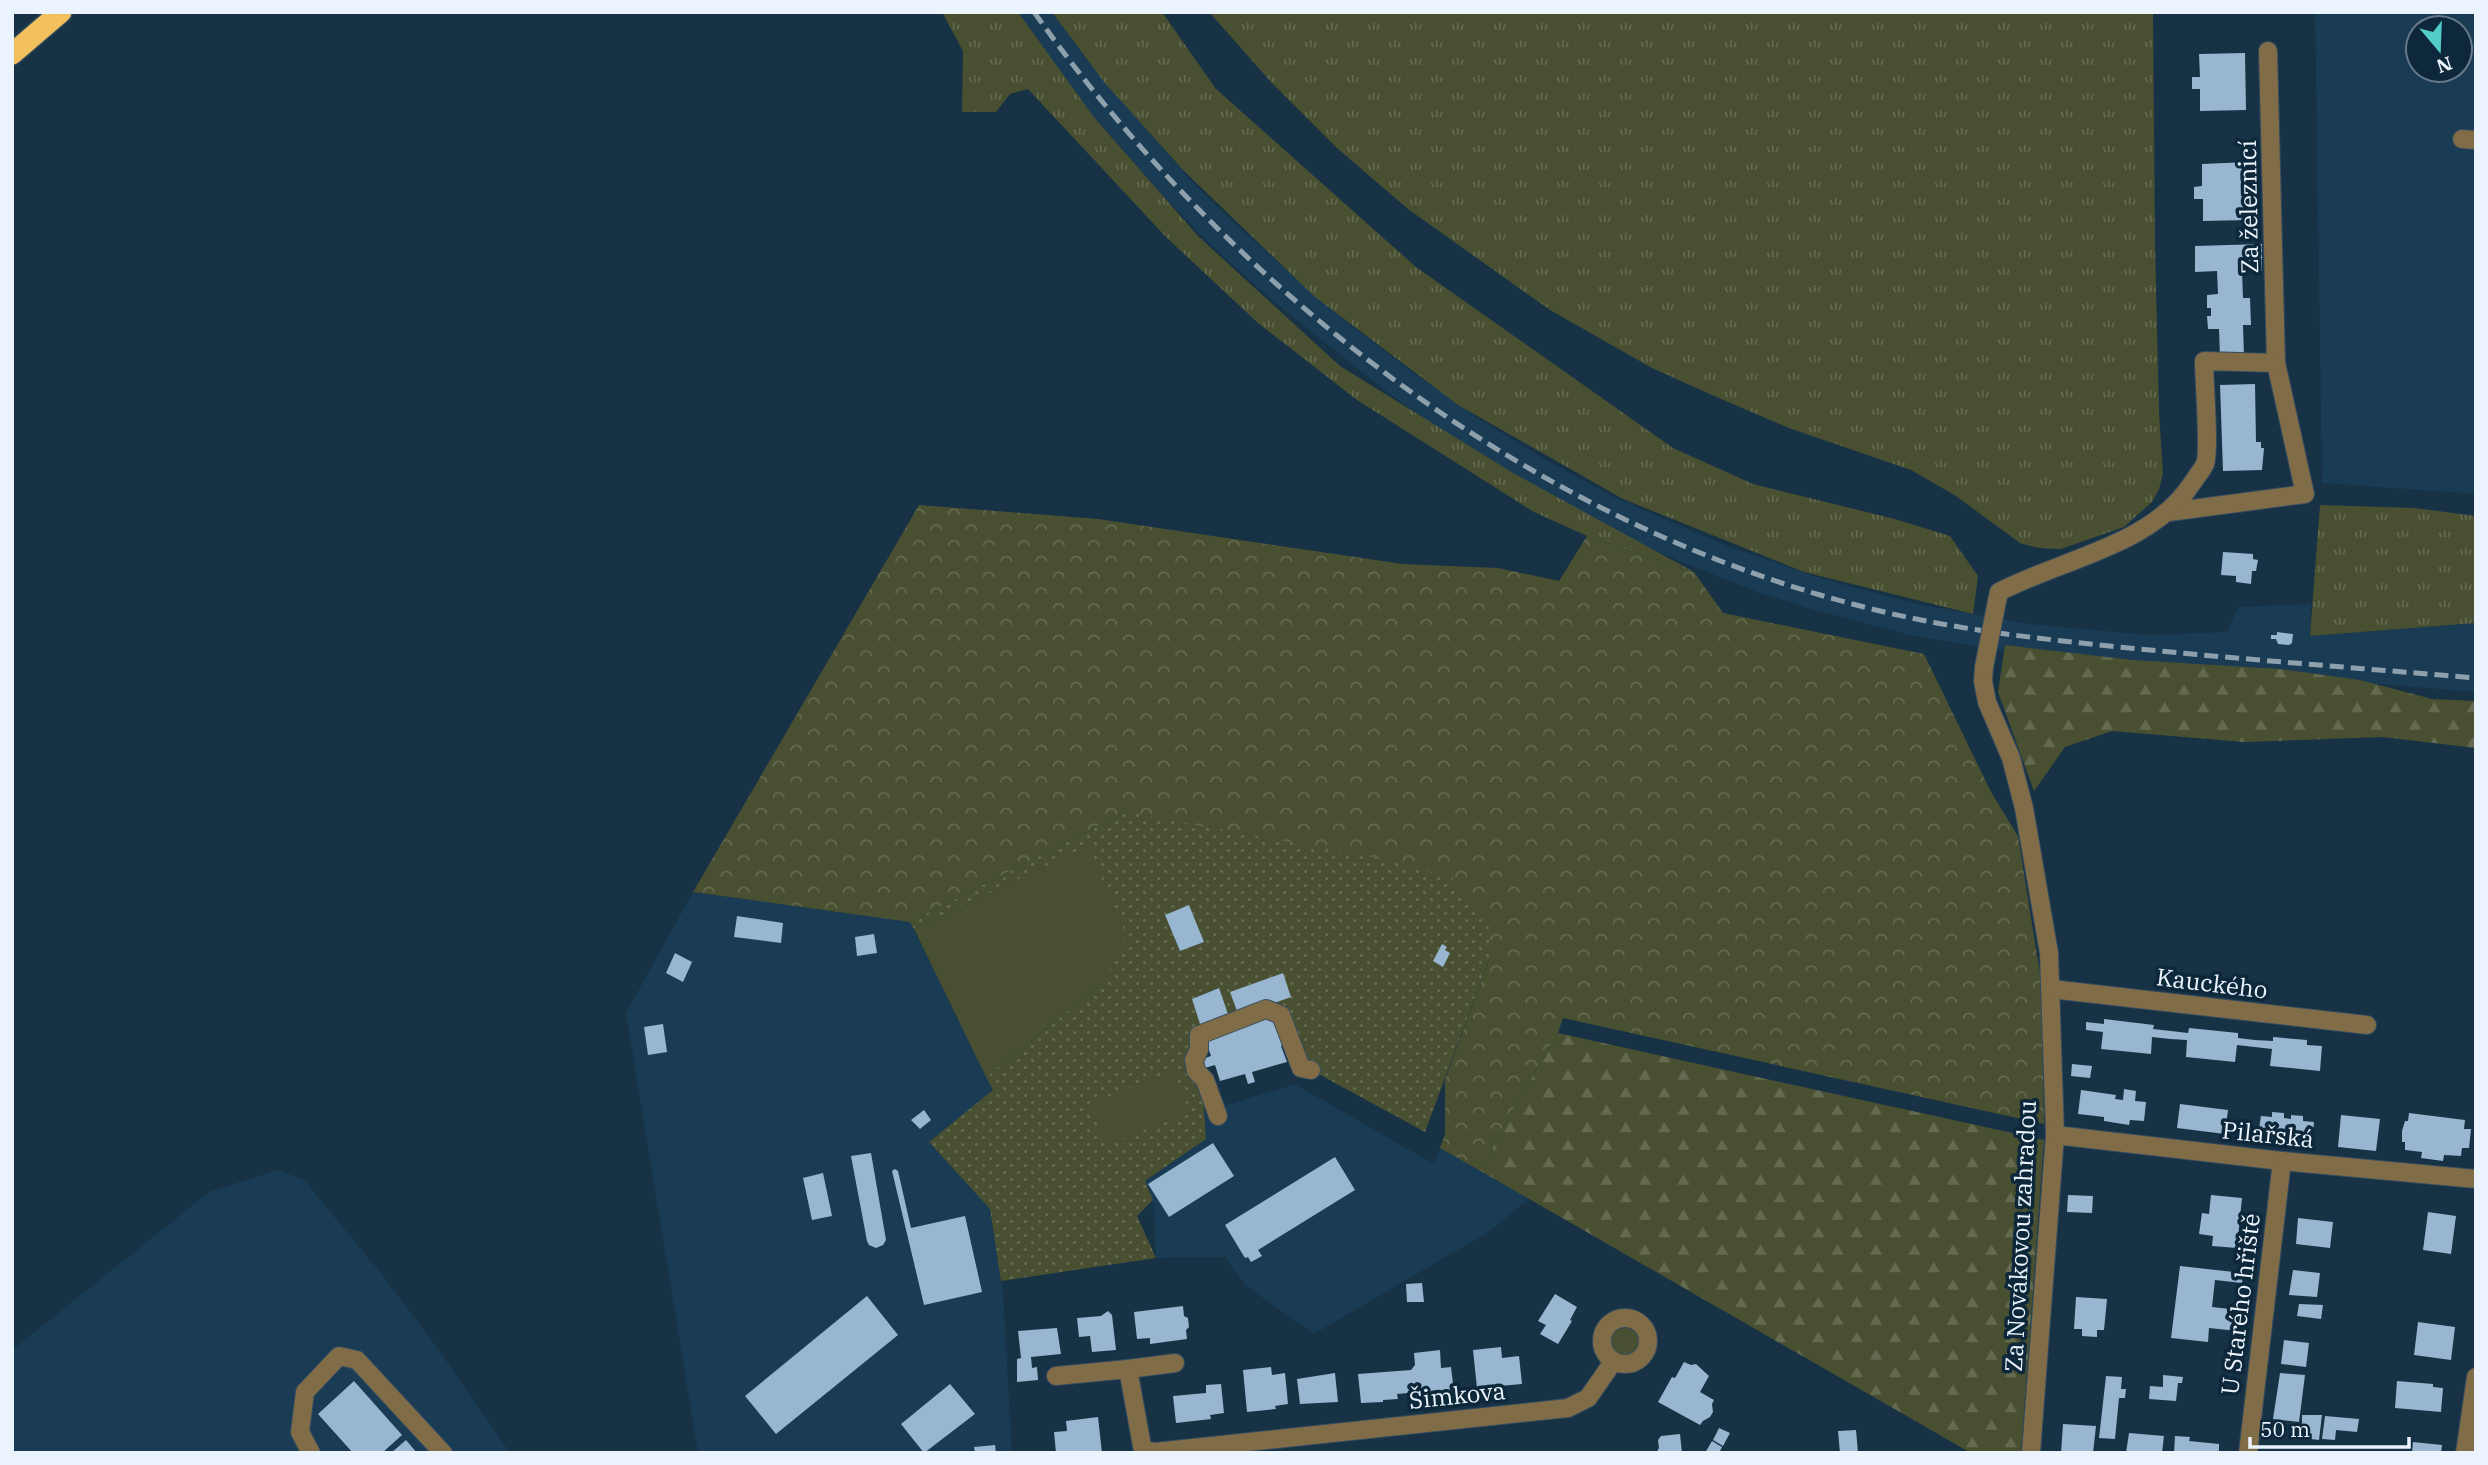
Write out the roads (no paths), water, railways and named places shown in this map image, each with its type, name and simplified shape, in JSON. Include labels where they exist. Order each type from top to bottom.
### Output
[{"type":"highway","points":[[14,53],[61,12]]},
{"type":"street","name":"Za železnicí","points":[[2169,512],[2305,494],[2276,363],[2268,51]]},
{"type":"street","points":[[2169,512],[2188,491],[2206,462],[2204,361],[2276,363]]},
{"type":"street","name":"Za Novákovou zahradou","points":[[2031,1453],[2055,1135],[2051,989],[2047,939],[2024,808],[2011,758],[1987,702],[1983,681],[1984,667],[1999,592],[2122,542],[2169,512]]},
{"type":"street","name":"Kauckého","points":[[2051,989],[2367,1025]]},
{"type":"street","points":[[1218,1116],[1205,1080],[1196,1071],[1194,1060],[1199,1050],[1199,1035],[1266,1009],[1281,1015],[1301,1068],[1311,1070]]},
{"type":"street","name":"Pilařská","points":[[2055,1135],[2281,1161],[2476,1179]]},
{"type":"street","name":"U Starého hřiště","points":[[2248,1453],[2281,1161]]},
{"type":"street","points":[[311,1453],[300,1432],[305,1392],[339,1356],[357,1360],[443,1453]]},
{"type":"street","name":"Šimkova","points":[[1128,1369],[1140,1440],[1144,1450],[1155,1452],[1285,1446],[1568,1408],[1588,1398],[1613,1362]]},
{"type":"street","points":[[1056,1376],[1175,1363]]},
{"type":"street","points":[[2465,1453],[2476,1377]]},
{"type":"railway","points":[[1034,12],[1117,120],[1210,221],[1312,315],[1421,399],[1538,474],[1661,536],[1789,585],[1945,625],[2119,647],[2476,678]]}]
